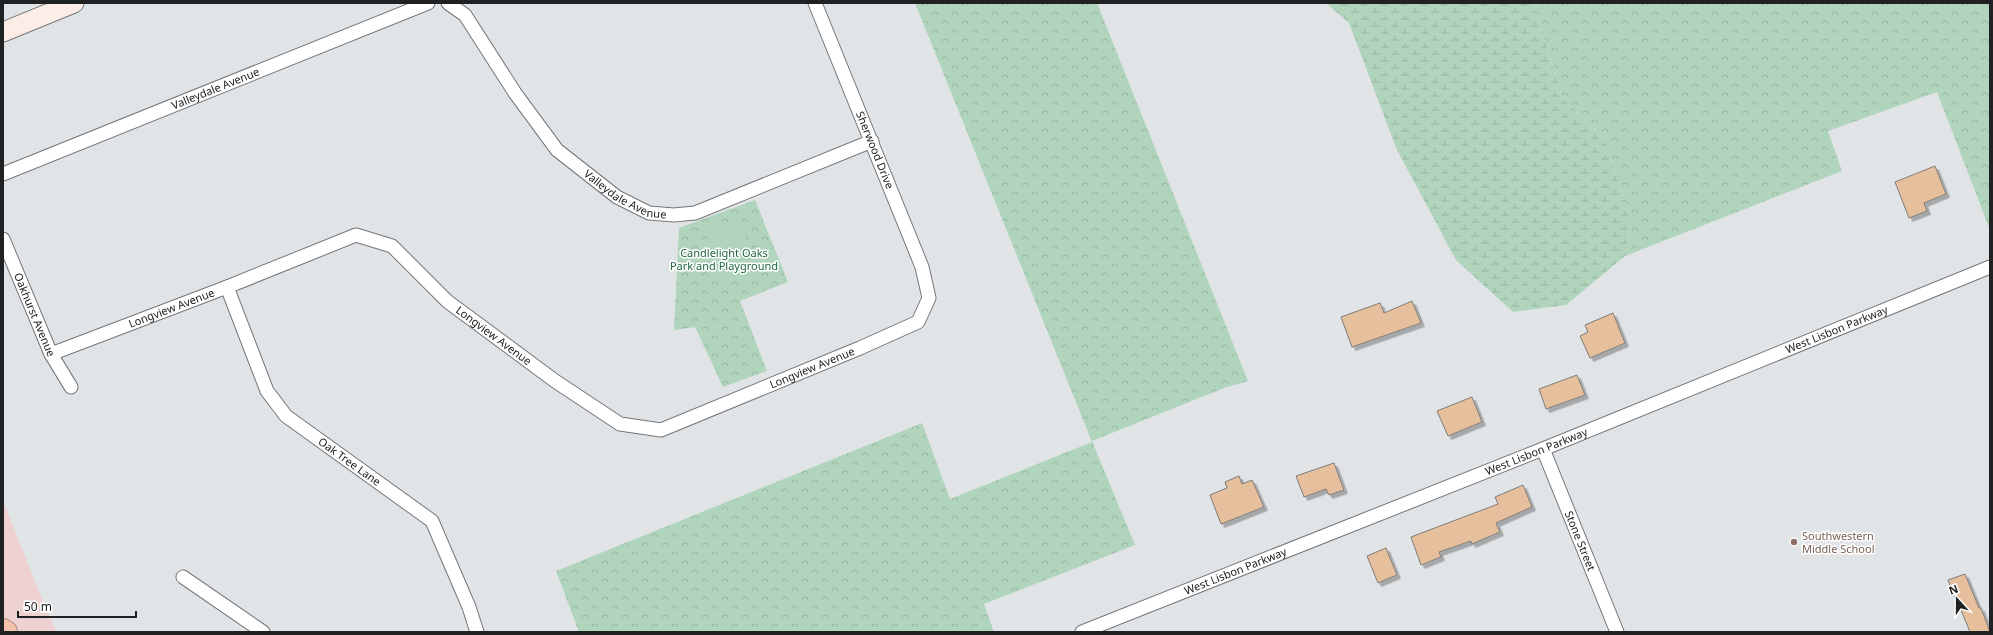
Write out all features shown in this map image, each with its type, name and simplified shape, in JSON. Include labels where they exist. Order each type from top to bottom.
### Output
[{"type":"street","name":"Valleydale Avenue","points":[[3,174],[428,3]]},
{"type":"street","name":"Valleydale Avenue","points":[[448,3],[465,15],[515,93],[557,150],[617,197],[649,213],[674,216],[695,212],[872,141]]},
{"type":"street","name":"Sherwood Drive","points":[[815,3],[922,267],[929,298]]},
{"type":"street","points":[[3,32],[61,5]]},
{"type":"street","name":"Longview Avenue","points":[[50,354],[227,287],[356,234],[392,246],[448,301],[555,381],[620,424],[661,430],[860,348],[918,322],[929,298]]},
{"type":"street","name":"Oakhurst Avenue","points":[[3,239],[50,354],[70,387]]},
{"type":"street","name":"West Lisbon Parkway","points":[[1082,632],[1104,628],[1990,267]]},
{"type":"street","name":"Oak Tree Lane","points":[[227,287],[267,391],[286,416],[432,522],[469,607],[477,632]]},
{"type":"street","name":"Stone Street","points":[[1543,449],[1617,632]]},
{"type":"street","points":[[183,576],[263,632]]},
{"type":"shaded area","points":[[3,501],[46,609],[57,632],[21,632],[3,620]]},
{"type":"green space","points":[[915,3],[1097,3],[1248,381],[1224,388],[1092,441],[1135,545],[984,604],[994,632],[579,632],[556,571],[922,423],[950,499],[1092,442]]},
{"type":"green space","points":[[1326,3],[1533,3],[1563,98],[1604,139],[1632,219],[1625,256],[1566,305],[1513,312],[1456,260],[1397,150],[1349,23]]},
{"type":"green space","points":[[1533,3],[1990,3],[1990,230],[1937,92],[1828,131],[1842,171],[1625,256],[1632,219],[1604,139],[1563,98]]},
{"type":"green space","name":"Candlelight Oaks Park and Playground","points":[[755,200],[788,282],[740,301],[767,371],[723,387],[695,327],[674,330],[679,228]]},
{"type":"green space","points":[[738,219],[758,271],[725,284],[705,232]]},
{"type":"building","points":[[1935,166],[1946,194],[1924,203],[1927,211],[1909,218],[1895,182]]},
{"type":"building","points":[[1412,301],[1421,323],[1352,347],[1341,317],[1380,303],[1384,313]]},
{"type":"building","points":[[1613,313],[1625,343],[1590,358],[1580,336],[1588,332],[1585,325]]},
{"type":"building","points":[[1577,375],[1585,395],[1546,409],[1539,389]]},
{"type":"building","points":[[1472,397],[1482,422],[1448,436],[1437,411]]},
{"type":"building","points":[[1334,463],[1344,490],[1329,495],[1326,489],[1304,497],[1296,476]]},
{"type":"building","points":[[1239,476],[1242,484],[1252,480],[1264,507],[1221,524],[1210,495],[1227,488],[1225,482]]},
{"type":"building","points":[[1523,485],[1532,507],[1496,523],[1500,532],[1472,544],[1471,541],[1439,552],[1441,557],[1421,565],[1411,537],[1498,504],[1495,497]]},
{"type":"building","points":[[1386,548],[1397,575],[1378,583],[1367,556]]},
{"type":"building","points":[[1965,574],[1979,608],[1981,608],[1990,632],[1970,632],[1959,605],[1958,606],[1948,580]]},
{"type":"place","name":"Southwestern Middle School","points":[[1794,542]]}]
